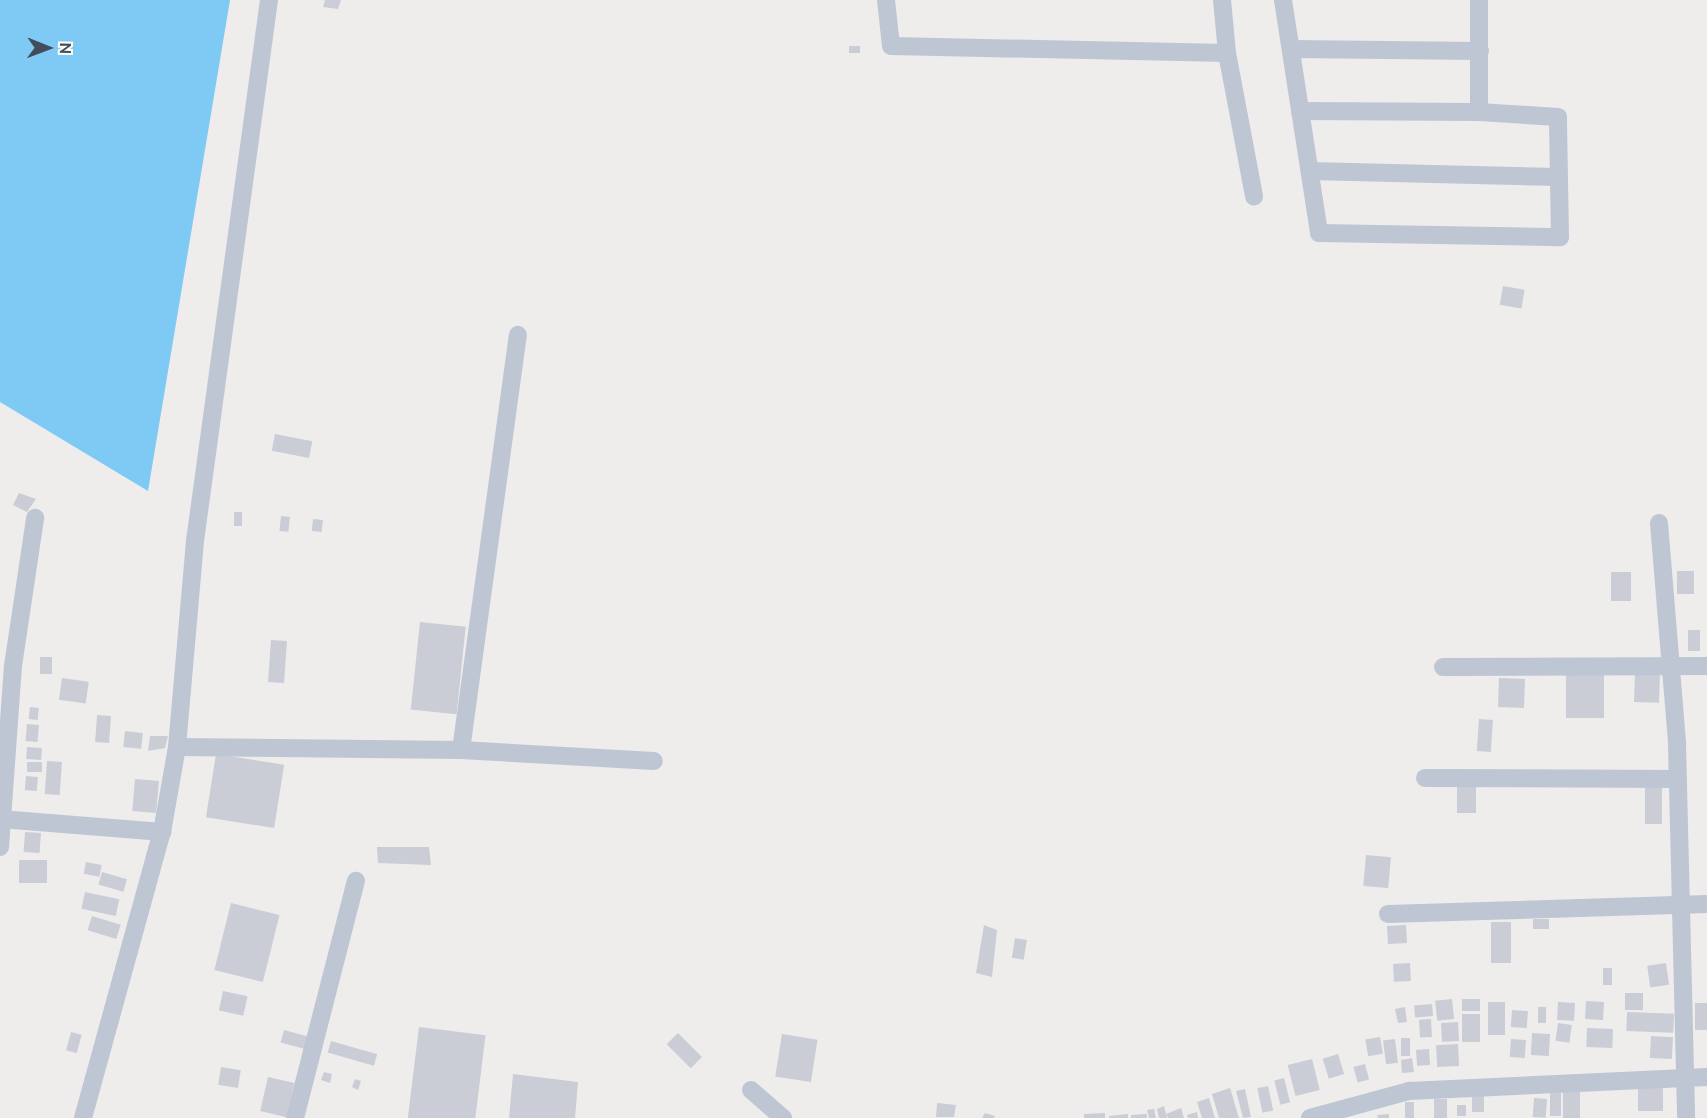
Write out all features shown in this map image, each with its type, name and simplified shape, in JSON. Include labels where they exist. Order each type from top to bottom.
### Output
[{"type":"street","points":[[83,1118],[162,832],[177,747],[195,541],[269,0]]},
{"type":"street","points":[[886,0],[891,46],[1227,53]]},
{"type":"street","points":[[1222,0],[1227,53],[1254,196]]},
{"type":"street","points":[[1283,0],[1300,111],[1310,171],[1319,233],[1560,237],[1557,177],[1558,117],[1479,112],[1300,111]]},
{"type":"street","points":[[1479,0],[1479,112]]},
{"type":"street","points":[[1291,49],[1480,51]]},
{"type":"street","points":[[1310,171],[1557,177]]},
{"type":"street","points":[[461,750],[518,335]]},
{"type":"street","points":[[0,847],[13,666],[35,518]]},
{"type":"street","points":[[1659,524],[1671,666],[1677,779],[1686,1118]]},
{"type":"street","points":[[1443,668],[1707,666]]},
{"type":"street","points":[[177,747],[461,750],[654,762]]},
{"type":"street","points":[[1425,778],[1677,779]]},
{"type":"street","points":[[1,819],[162,832]]},
{"type":"street","points":[[295,1118],[356,880]]},
{"type":"street","points":[[1388,914],[1707,904]]},
{"type":"street","points":[[1310,1118],[1409,1091],[1707,1077]]},
{"type":"street","points":[[751,1090],[783,1118]]},
{"type":"water","points":[[0,0],[230,0],[148,491],[0,402]]},
{"type":"building","points":[[325,0],[341,0],[338,9],[323,7]]},
{"type":"building","points":[[849,46],[860,46],[860,53],[849,53]]},
{"type":"building","points":[[1503,286],[1525,290],[1521,309],[1500,305]]},
{"type":"building","points":[[275,434],[312,441],[309,458],[272,451]]},
{"type":"building","points":[[19,493],[36,499],[27,512],[13,505]]},
{"type":"building","points":[[234,512],[242,512],[242,526],[234,526]]},
{"type":"building","points":[[281,516],[290,517],[288,532],[279,531]]},
{"type":"building","points":[[313,519],[323,520],[322,532],[312,531]]},
{"type":"building","points":[[1677,571],[1694,571],[1694,594],[1677,594]]},
{"type":"building","points":[[1611,572],[1631,572],[1631,601],[1611,601]]},
{"type":"building","points":[[420,622],[466,627],[457,714],[411,710]]},
{"type":"building","points":[[1688,630],[1700,630],[1700,651],[1688,651]]},
{"type":"building","points":[[271,640],[287,641],[284,683],[268,682]]},
{"type":"building","points":[[40,657],[52,657],[52,674],[40,674]]},
{"type":"building","points":[[1566,672],[1604,672],[1604,718],[1566,718]]},
{"type":"building","points":[[1635,673],[1660,674],[1659,703],[1634,702]]},
{"type":"building","points":[[62,678],[89,682],[86,704],[59,700]]},
{"type":"building","points":[[1499,678],[1525,679],[1524,708],[1498,707]]},
{"type":"building","points":[[30,707],[39,708],[38,720],[29,719]]},
{"type":"building","points":[[97,715],[111,716],[109,743],[95,742]]},
{"type":"building","points":[[1479,719],[1493,720],[1491,752],[1477,751]]},
{"type":"building","points":[[27,724],[39,725],[37,742],[26,741]]},
{"type":"building","points":[[125,731],[143,733],[141,749],[123,747]]},
{"type":"building","points":[[150,736],[168,736],[165,748],[148,751]]},
{"type":"building","points":[[27,747],[42,748],[41,760],[26,759]]},
{"type":"building","points":[[216,754],[284,765],[274,828],[206,817]]},
{"type":"building","points":[[47,761],[62,762],[60,795],[45,794]]},
{"type":"building","points":[[27,762],[42,762],[42,772],[27,772]]},
{"type":"building","points":[[26,776],[38,777],[37,791],[25,790]]},
{"type":"building","points":[[135,779],[159,781],[156,813],[132,811]]},
{"type":"building","points":[[1457,787],[1476,787],[1476,813],[1457,813]]},
{"type":"building","points":[[1645,787],[1662,787],[1662,824],[1645,824]]},
{"type":"building","points":[[25,832],[41,833],[40,853],[24,852]]},
{"type":"building","points":[[377,847],[429,847],[431,865],[378,863]]},
{"type":"building","points":[[1366,855],[1391,857],[1388,888],[1363,886]]},
{"type":"building","points":[[19,860],[47,860],[47,883],[19,883]]},
{"type":"building","points":[[86,862],[102,865],[99,877],[84,874]]},
{"type":"building","points":[[102,872],[127,879],[123,892],[98,884]]},
{"type":"building","points":[[85,892],[119,899],[116,916],[81,909]]},
{"type":"building","points":[[231,903],[280,915],[263,982],[214,970]]},
{"type":"building","points":[[92,916],[121,925],[116,939],[88,930]]},
{"type":"building","points":[[1533,919],[1549,919],[1549,929],[1533,929]]},
{"type":"building","points":[[1491,922],[1511,922],[1511,963],[1491,963]]},
{"type":"building","points":[[984,925],[997,930],[992,977],[976,973]]},
{"type":"building","points":[[1406,925],[1407,943],[1388,944],[1387,926]]},
{"type":"building","points":[[1015,938],[1027,940],[1024,960],[1012,958]]},
{"type":"building","points":[[1410,963],[1411,981],[1394,982],[1393,964]]},
{"type":"building","points":[[1666,963],[1669,985],[1650,987],[1647,966]]},
{"type":"building","points":[[1603,968],[1612,968],[1612,985],[1603,985]]},
{"type":"building","points":[[223,991],[247,996],[243,1016],[219,1011]]},
{"type":"building","points":[[1625,993],[1643,993],[1643,1010],[1625,1010]]},
{"type":"building","points":[[1452,999],[1454,1019],[1437,1021],[1435,1001]]},
{"type":"building","points":[[1462,999],[1480,999],[1480,1011],[1462,1011]]},
{"type":"building","points":[[1586,1001],[1604,1002],[1603,1020],[1585,1019]]},
{"type":"building","points":[[1488,1002],[1505,1002],[1505,1035],[1488,1035]]},
{"type":"building","points":[[1558,1002],[1575,1003],[1574,1021],[1557,1020]]},
{"type":"building","points":[[1695,1003],[1707,1003],[1707,1030],[1695,1030]]},
{"type":"building","points":[[1432,1004],[1433,1016],[1415,1018],[1414,1006]]},
{"type":"building","points":[[1405,1007],[1407,1022],[1398,1023],[1395,1009]]},
{"type":"building","points":[[1538,1007],[1546,1007],[1546,1023],[1538,1023]]},
{"type":"building","points":[[1512,1010],[1528,1011],[1527,1028],[1511,1027]]},
{"type":"building","points":[[1627,1012],[1674,1014],[1673,1033],[1626,1031]]},
{"type":"building","points":[[1462,1014],[1480,1014],[1480,1042],[1462,1042]]},
{"type":"building","points":[[1431,1019],[1432,1037],[1420,1038],[1419,1020]]},
{"type":"building","points":[[1458,1022],[1459,1041],[1442,1042],[1441,1023]]},
{"type":"building","points":[[1558,1023],[1572,1025],[1569,1043],[1555,1041]]},
{"type":"building","points":[[419,1027],[486,1035],[475,1118],[408,1118]]},
{"type":"building","points":[[1587,1028],[1613,1029],[1612,1048],[1586,1047]]},
{"type":"building","points":[[284,1030],[311,1037],[308,1050],[281,1043]]},
{"type":"building","points":[[71,1032],[82,1035],[77,1053],[66,1050]]},
{"type":"building","points":[[678,1033],[702,1057],[691,1068],[667,1044]]},
{"type":"building","points":[[1532,1033],[1550,1034],[1549,1056],[1531,1055]]},
{"type":"building","points":[[782,1034],[818,1040],[811,1082],[775,1076]]},
{"type":"building","points":[[1651,1036],[1673,1037],[1672,1059],[1650,1058]]},
{"type":"building","points":[[1380,1037],[1383,1054],[1368,1056],[1365,1040]]},
{"type":"building","points":[[1401,1038],[1410,1038],[1410,1056],[1401,1056]]},
{"type":"building","points":[[1395,1039],[1398,1063],[1386,1064],[1383,1040]]},
{"type":"building","points":[[1511,1039],[1526,1040],[1525,1058],[1510,1057]]},
{"type":"building","points":[[331,1041],[377,1054],[374,1066],[328,1053]]},
{"type":"building","points":[[1458,1044],[1459,1066],[1437,1067],[1436,1045]]},
{"type":"building","points":[[1429,1049],[1430,1065],[1417,1066],[1416,1050]]},
{"type":"building","points":[[1338,1054],[1344,1074],[1329,1079],[1323,1059]]},
{"type":"building","points":[[1412,1058],[1414,1072],[1402,1073],[1401,1060]]},
{"type":"building","points":[[1312,1059],[1320,1090],[1295,1096],[1288,1065]]},
{"type":"building","points":[[1365,1064],[1369,1079],[1358,1083],[1353,1067]]},
{"type":"building","points":[[221,1067],[241,1070],[238,1088],[218,1085]]},
{"type":"building","points":[[324,1072],[332,1074],[330,1083],[321,1080]]},
{"type":"building","points":[[513,1074],[578,1082],[575,1118],[509,1118]]},
{"type":"building","points":[[268,1077],[294,1083],[286,1117],[260,1111]]},
{"type":"building","points":[[1284,1078],[1290,1102],[1280,1105],[1274,1080]]},
{"type":"building","points":[[355,1079],[361,1081],[358,1090],[352,1087]]},
{"type":"building","points":[[1638,1085],[1663,1085],[1663,1111],[1638,1111]]},
{"type":"building","points":[[1268,1086],[1273,1110],[1262,1113],[1257,1088]]},
{"type":"building","points":[[1230,1088],[1239,1118],[1219,1118],[1212,1094]]},
{"type":"building","points":[[1245,1089],[1251,1117],[1243,1118],[1236,1091]]},
{"type":"building","points":[[1563,1091],[1580,1091],[1580,1118],[1563,1118]]},
{"type":"building","points":[[1550,1093],[1561,1093],[1561,1116],[1550,1116]]},
{"type":"building","points":[[1472,1096],[1484,1096],[1484,1112],[1472,1112]]},
{"type":"building","points":[[1209,1098],[1215,1118],[1202,1118],[1197,1102]]},
{"type":"building","points":[[1534,1098],[1547,1099],[1546,1118],[1533,1117]]},
{"type":"building","points":[[1434,1099],[1447,1099],[1447,1118],[1434,1118]]},
{"type":"building","points":[[1405,1102],[1414,1102],[1414,1118],[1405,1118]]},
{"type":"building","points":[[937,1103],[956,1105],[954,1117],[936,1117]]},
{"type":"building","points":[[1457,1105],[1466,1105],[1466,1116],[1457,1116]]},
{"type":"building","points":[[1164,1106],[1167,1118],[1159,1118],[1157,1109]]},
{"type":"building","points":[[1181,1108],[1184,1118],[1168,1118],[1166,1114]]},
{"type":"building","points":[[1154,1109],[1156,1118],[1149,1118],[1147,1110]]},
{"type":"building","points":[[1197,1112],[1198,1118],[1188,1118],[1187,1115]]},
{"type":"building","points":[[985,1113],[995,1116],[994,1118],[982,1118]]},
{"type":"building","points":[[1105,1113],[1105,1118],[1084,1118],[1084,1114]]},
{"type":"building","points":[[1128,1114],[1128,1118],[1109,1118],[1109,1116]]},
{"type":"building","points":[[1147,1114],[1147,1118],[1131,1118],[1131,1115]]},
{"type":"building","points":[[1389,1114],[1389,1118],[1378,1118],[1377,1115]]}]
